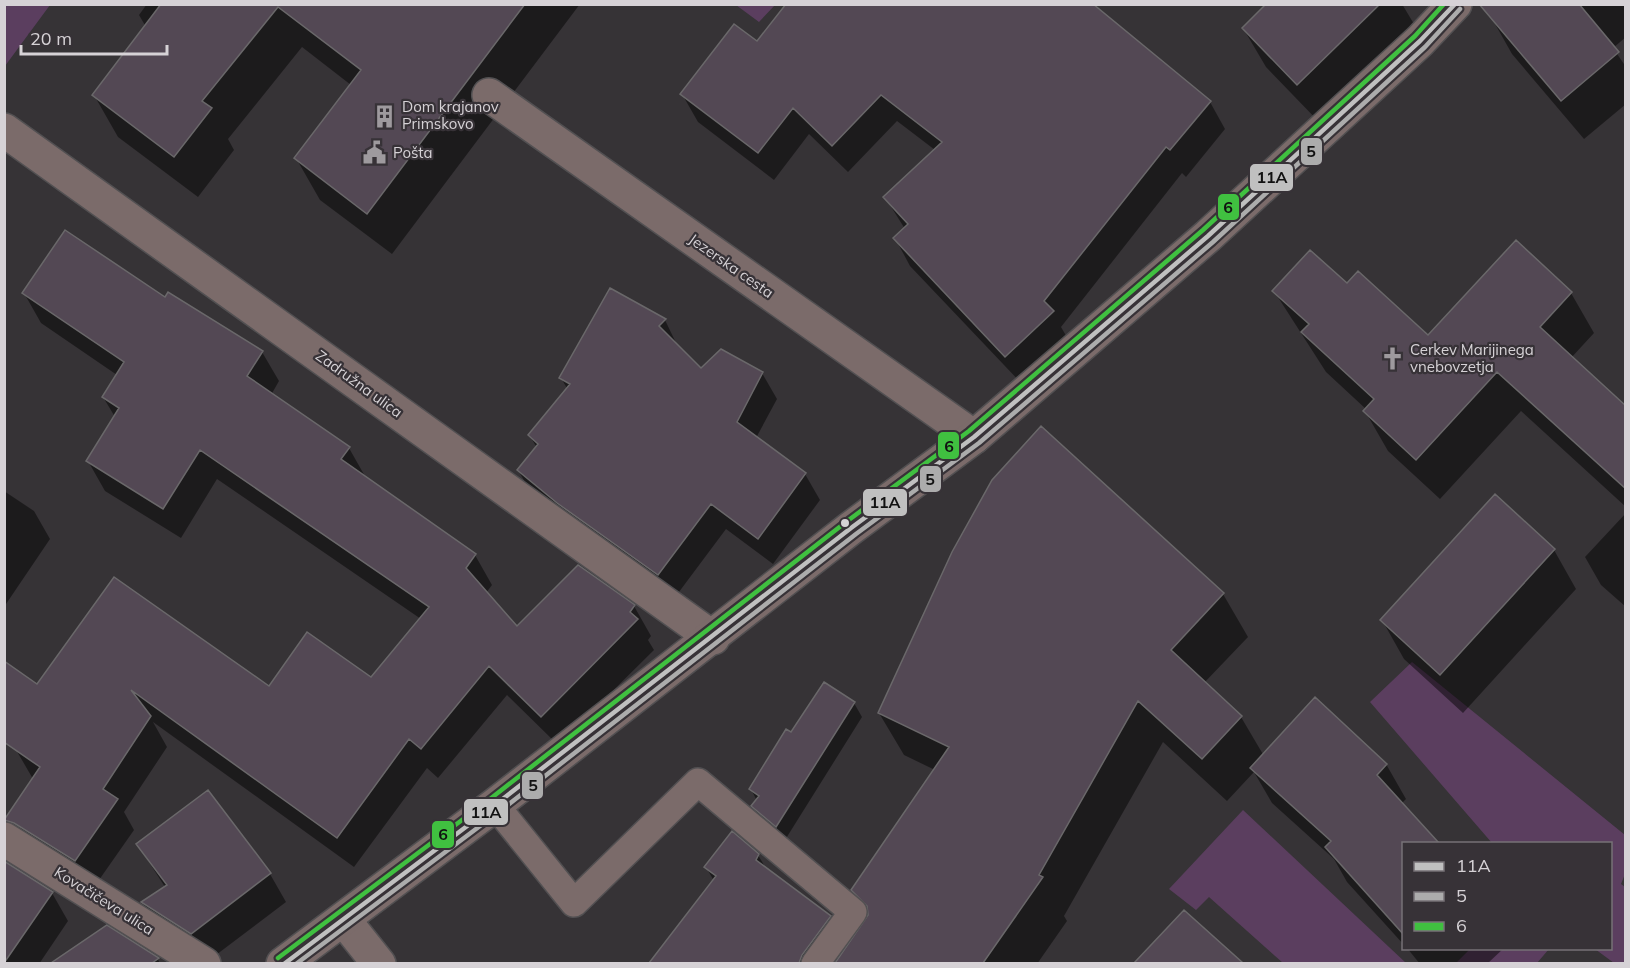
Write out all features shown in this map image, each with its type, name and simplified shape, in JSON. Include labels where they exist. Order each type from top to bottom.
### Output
[{"type":"street","points":[[283,963],[344,920],[713,638],[851,528],[974,437],[1208,236],[1413,48],[1455,4]]},
{"type":"street","name":"Jezerska cesta","points":[[489,95],[974,437]]},
{"type":"street","name":"Zadružna ulica","points":[[4,130],[713,638]]},
{"type":"street","name":"Kovačičeva ulica","points":[[4,839],[204,963]]},
{"type":"street","points":[[344,920],[379,963]]},
{"type":"lane","points":[[495,805],[574,903],[698,782],[853,912],[815,963]]},
{"type":"shaded area","points":[[4,5],[50,5],[5,66]]},
{"type":"shaded area","points":[[736,5],[775,5],[759,22]]},
{"type":"shaded area","points":[[1412,662],[1625,835],[1625,874],[1621,884],[1625,887],[1625,963],[1614,963],[1596,950],[1612,950],[1612,842],[1491,842],[1370,702]]},
{"type":"shaded area","points":[[1243,810],[1406,963],[1283,963],[1209,897],[1196,910],[1169,889]]},
{"type":"shaded area","points":[[1469,950],[1548,950],[1537,963],[1456,963]]},
{"type":"building","name":"Dom krajanov Primskovo","points":[[161,4],[525,4],[367,214],[294,158],[361,70],[278,7],[202,101],[212,108],[174,157],[92,95]]},
{"type":"building","points":[[786,4],[1093,4],[1211,101],[1170,150],[1166,147],[1044,301],[1054,311],[1005,357],[893,238],[908,224],[883,197],[942,142],[881,95],[832,146],[793,108],[758,153],[680,94],[734,24],[757,41]]},
{"type":"building","points":[[1266,4],[1380,4],[1297,85],[1242,28]]},
{"type":"building","points":[[1479,4],[1579,4],[1619,52],[1561,101]]},
{"type":"building","points":[[65,230],[165,297],[168,292],[263,351],[247,376],[350,447],[341,459],[476,554],[466,568],[517,626],[578,565],[635,605],[630,612],[638,619],[541,717],[489,666],[421,749],[409,739],[337,838],[131,690],[151,716],[103,789],[118,799],[75,861],[14,823],[4,820],[40,767],[4,742],[4,661],[37,684],[114,577],[269,686],[307,632],[371,677],[429,607],[200,450],[163,509],[86,461],[119,408],[102,397],[124,362],[22,293]]},
{"type":"building","points":[[1516,240],[1572,292],[1540,327],[1626,406],[1626,489],[1497,372],[1416,460],[1363,411],[1374,399],[1301,332],[1309,324],[1272,291],[1310,250],[1347,283],[1358,271],[1428,335]]},
{"type":"building","points":[[610,288],[666,319],[659,326],[701,368],[721,349],[763,372],[737,422],[806,473],[758,539],[711,504],[658,575],[557,503],[517,470],[538,444],[528,435],[570,384],[559,378]]},
{"type":"building","points":[[1041,426],[1224,593],[1171,650],[1242,716],[1202,759],[1138,701],[1039,875],[1043,877],[983,963],[835,963],[868,915],[867,906],[851,890],[949,747],[878,713],[952,552],[992,480]]},
{"type":"building","points":[[1495,494],[1555,549],[1440,675],[1380,620]]},
{"type":"building","points":[[824,682],[855,702],[776,827],[751,806],[759,796],[749,789],[786,729],[791,732]]},
{"type":"building","points":[[1315,697],[1387,764],[1377,775],[1438,842],[1402,842],[1402,933],[1325,847],[1331,841],[1250,768]]},
{"type":"building","points":[[208,790],[271,873],[191,934],[141,902],[167,885],[136,844]]},
{"type":"building","points":[[732,831],[759,854],[756,860],[831,916],[802,955],[799,963],[649,963],[716,876],[704,867]]},
{"type":"building","points":[[4,861],[53,892],[4,963]]},
{"type":"building","points":[[1184,910],[1243,963],[1134,963]]},
{"type":"building","points":[[107,925],[159,958],[152,963],[51,963]]},
{"type":"transit line","name":"6","points":[[278,958],[490,799],[846,522],[969,431],[1203,230],[1415,36],[1444,4]]},
{"type":"transit line","name":"11A","points":[[284,964],[495,805],[851,528],[974,437],[1208,236],[1420,41],[1455,4]]},
{"type":"transit line","name":"5","points":[[296,964],[500,811],[856,534],[979,443],[1213,242],[1425,47],[1460,9]]},
{"type":"place","name":"Dom krajanov Primskovo","points":[[384,116]]},
{"type":"place","name":"Pošta","points":[[375,153]]},
{"type":"place","name":"Cerkev Marijinega vnebovzetja","points":[[1392,359]]}]
